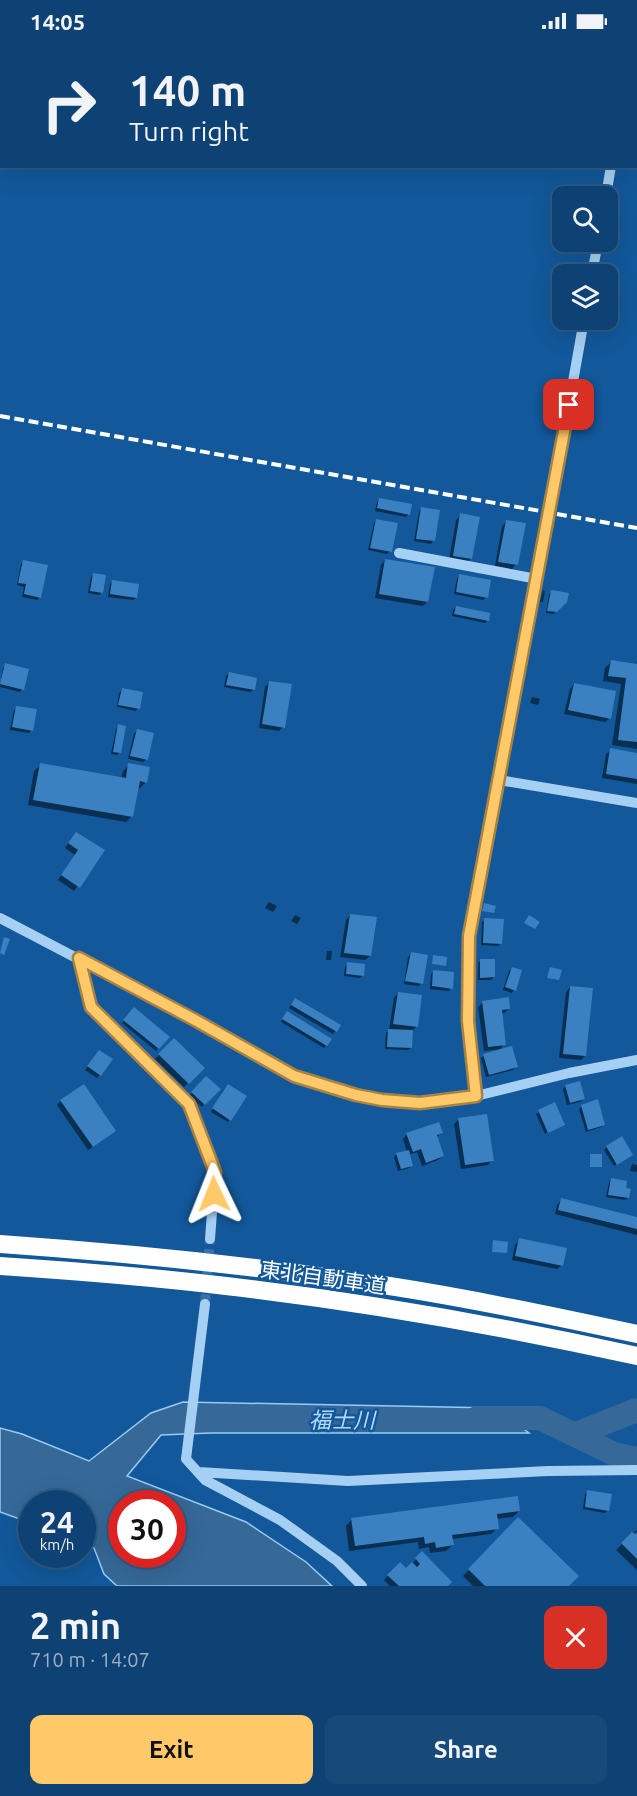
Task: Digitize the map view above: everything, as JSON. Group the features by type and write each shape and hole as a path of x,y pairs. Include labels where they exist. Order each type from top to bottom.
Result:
{"highway":[{"name":"東北自動車道","path":"0,1244 215,1263 383,1285 535,1312 637,1334"},
{"name":"東北自動車道","path":"0,1266 87,1272 297,1295 535,1334 637,1356"}],"street":[{"path":"608,186 611,168"},
{"path":"476,1096 468,1021 469,936 582,330"},
{"path":"399,554 537,579"},
{"path":"499,780 637,803"},
{"path":"0,918 195,1020 294,1076 356,1095 420,1103 476,1096 568,1072 637,1060"},
{"path":"79,958 91,1007 189,1104 215,1172 210,1239"},
{"path":"205,1304 186,1459 205,1480 280,1520 337,1561 362,1586"},
{"path":"199,1472 348,1481 548,1471 637,1470"}],"water":[{"path":"183,1402 496,1408 529,1433 161,1435 127,1476 163,1490 108,1490 108,1568 186,1568 186,1499 246,1522 306,1562 332,1586 117,1586 104,1574 96,1553 96,1490 18,1490 18,1518 0,1512 0,1428 22,1434 89,1461 151,1413"}],"building":[{"path":"379,498 412,504 410,515 377,508"},
{"path":"421,507 440,510 435,541 416,539"},
{"path":"460,513 480,517 472,559 453,556"},
{"path":"376,519 398,523 392,552 370,548"},
{"path":"506,520 526,523 518,565 498,562"},
{"path":"385,559 435,567 428,602 379,594"},
{"path":"23,560 48,565 41,598 24,594 26,584 18,583"},
{"path":"93,573 106,575 103,593 90,591"},
{"path":"459,574 491,580 488,598 456,592"},
{"path":"112,580 139,584 137,598 110,594"},
{"path":"551,590 569,593 567,602 557,612 547,611"},
{"path":"456,606 490,613 489,621 454,614"},
{"path":"611,660 637,664 637,742 618,740 626,678 608,676"},
{"path":"5,663 29,669 24,690 0,684"},
{"path":"229,672 257,678 255,690 226,685"},
{"path":"269,681 292,684 285,728 262,724"},
{"path":"574,683 616,691 611,719 568,710"},
{"path":"122,688 143,692 140,709 118,705"},
{"path":"16,706 37,709 33,731 12,727"},
{"path":"118,724 126,726 121,753 113,752"},
{"path":"137,729 154,733 148,760 130,756"},
{"path":"610,748 637,753 637,779 606,774"},
{"path":"40,763 126,778 128,763 150,767 147,783 140,781 133,817 33,800"},
{"path":"76,832 105,850 80,888 61,875 78,850 68,843"},
{"path":"484,903 496,906 494,913 482,911"},
{"path":"350,914 377,917 371,956 344,953"},
{"path":"529,915 540,922 535,929 524,923"},
{"path":"484,918 504,919 502,944 483,943"},
{"path":"4,937 10,939 4,955 0,953"},
{"path":"411,952 428,955 423,984 405,981"},
{"path":"433,955 447,957 446,966 432,964"},
{"path":"480,959 495,959 495,977 480,978"},
{"path":"347,962 365,964 364,976 346,974"},
{"path":"512,967 522,970 516,991 505,987"},
{"path":"550,967 562,970 559,980 547,978"},
{"path":"433,970 454,972 453,989 432,986"},
{"path":"570,986 593,988 586,1056 563,1054"},
{"path":"398,992 422,995 418,1027 393,1024"},
{"path":"509,997 510,1009 502,1010 506,1045 488,1047 482,1001"},
{"path":"295,998 341,1025 337,1032 291,1005"},
{"path":"134,1007 170,1037 159,1049 123,1020"},
{"path":"287,1011 332,1039 327,1046 282,1019"},
{"path":"388,1029 413,1030 412,1048 387,1047"},
{"path":"174,1038 205,1068 189,1084 158,1054"},
{"path":"512,1046 518,1067 489,1075 483,1054"},
{"path":"99,1050 113,1059 101,1076 87,1066"},
{"path":"206,1076 221,1089 205,1105 191,1092"},
{"path":"580,1081 585,1099 570,1103 565,1085"},
{"path":"84,1084 116,1131 93,1147 60,1100"},
{"path":"228,1084 247,1096 231,1121 212,1108"},
{"path":"598,1099 605,1125 588,1130 581,1105"},
{"path":"555,1102 565,1125 548,1133 538,1110"},
{"path":"487,1114 494,1161 465,1165 458,1118"},
{"path":"439,1122 443,1133 437,1135 444,1156 426,1163 421,1149 413,1152 406,1133"},
{"path":"622,1136 633,1155 617,1165 606,1146"},
{"path":"409,1150 413,1166 401,1169 396,1153"},
{"path":"590,1154 602,1154 602,1167 590,1167"},
{"path":"611,1178 627,1181 626,1188 631,1189 629,1198 608,1195"},
{"path":"561,1198 637,1217 637,1229 558,1210"},
{"path":"519,1238 567,1248 563,1266 515,1256"},
{"path":"493,1240 508,1242 507,1253 492,1252"},
{"path":"587,1490 612,1494 609,1511 585,1507"},
{"path":"518,1496 520,1511 497,1514 499,1529 452,1535 454,1545 436,1548 435,1542 425,1544 424,1537 355,1546 351,1518"},
{"path":"518,1517 579,1576 569,1586 485,1586 468,1569"},
{"path":"632,1532 635,1534 637,1532 637,1559 621,1543"},
{"path":"422,1551 452,1582 448,1586 399,1586 387,1575 400,1562 406,1568 412,1562 417,1567 420,1564 415,1558"}],"waterway":[{"path":"576,1434 637,1410"},
{"name":"福士川","path":"477,1418 540,1418 614,1454 637,1459"}],"tunnel":[{"path":"205,1304 210,1239"}],"railway":[{"path":"0,416 637,528"}],"route":[{"path":"214,1194 215,1172 189,1104 91,1007 79,958 294,1076 356,1095 382,1100 420,1103 476,1096 468,1021 469,936 569,405"}]}
